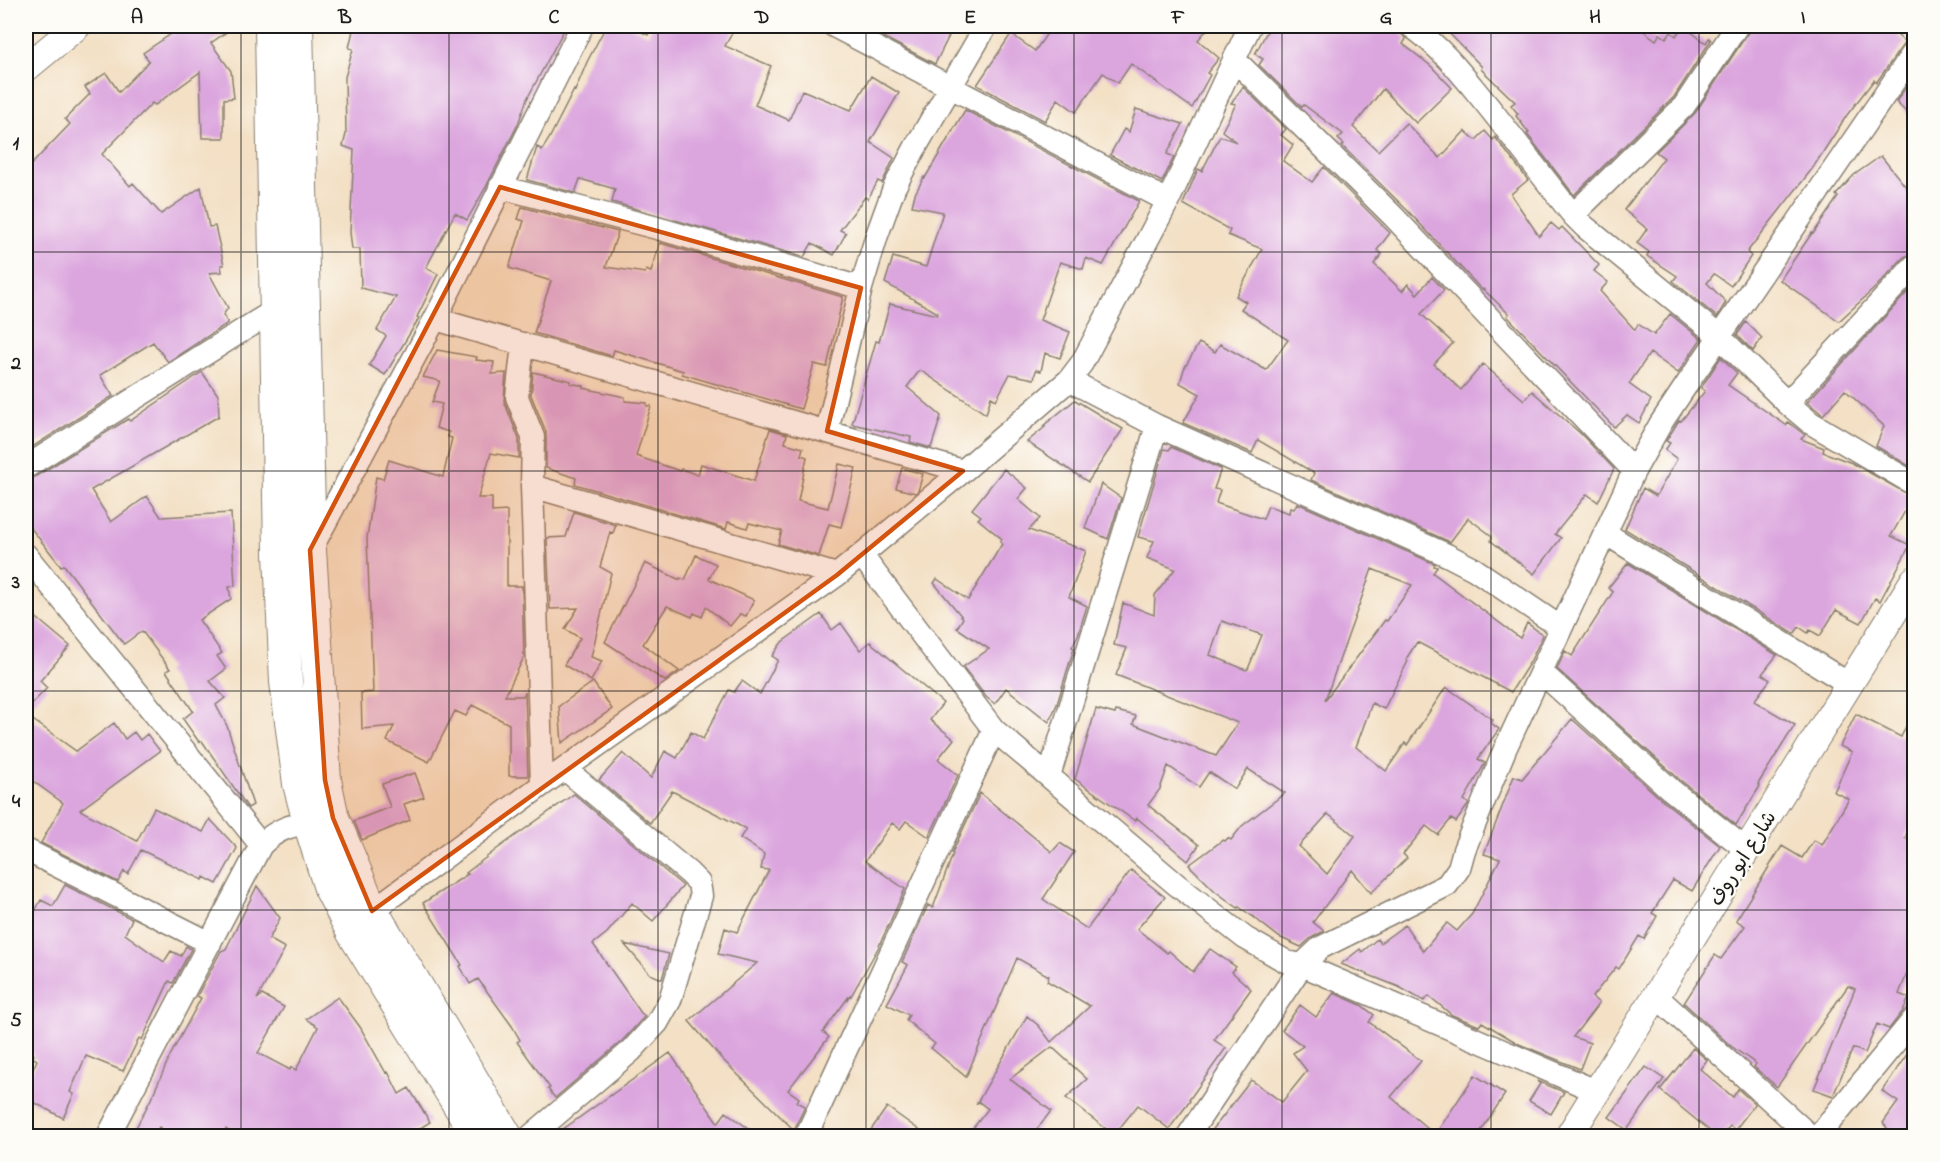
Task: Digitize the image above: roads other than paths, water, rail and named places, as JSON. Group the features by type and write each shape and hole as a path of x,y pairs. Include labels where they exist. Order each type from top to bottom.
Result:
{"main road":[{"path":"271,26 280,554 286,682 299,784 506,1137"},
{"path":"297,26 310,550 325,780 321,820 330,888 352,931 478,1137"}],"street":[{"path":"26,68 77,26"},
{"path":"310,550 435,319 582,26"},
{"path":"827,431 861,288 894,188 986,26"},
{"path":"372,911 542,785 862,556 1069,380 1082,363 1168,201 1250,26"},
{"path":"1411,26 1431,40 1452,63 1491,109 1573,215 1600,241 1720,337 1787,403 1821,430 1914,484"},
{"path":"1573,215 1684,106 1737,26"},
{"path":"844,28 950,87 1168,201"},
{"path":"1188,1137 1302,965 1320,948 1447,885 1459,868 1464,850 1505,749 1634,471 1667,414 1914,52"},
{"path":"1234,59 1393,216 1634,471"},
{"path":"500,187 657,228 861,288"},
{"path":"1787,403 1914,266"},
{"path":"26,467 275,310"},
{"path":"435,319 963,471"},
{"path":"523,344 517,397 533,437 532,486 542,785"},
{"path":"1069,380 1157,426 1447,555 1474,569 1560,627"},
{"path":"1049,776 1157,426"},
{"path":"532,486 837,575"},
{"path":"1605,533 1849,684"},
{"path":"26,555 261,845"},
{"path":"862,556 994,730 1177,885 1245,938 1287,962 1302,965 1596,1091"},
{"name":"شارع ابو روف","path":"1569,1137 1914,580"},
{"path":"1541,672 1670,789 1748,851"},
{"path":"806,1137 994,730"},
{"path":"531,1137 631,1051 657,1023 670,1000 701,896 699,884 689,873 566,769"},
{"path":"108,1137 261,845 281,829 321,820"},
{"path":"26,850 210,943"},
{"path":"1656,996 1810,1137"},
{"path":"1818,1137 1914,1019"}]}
